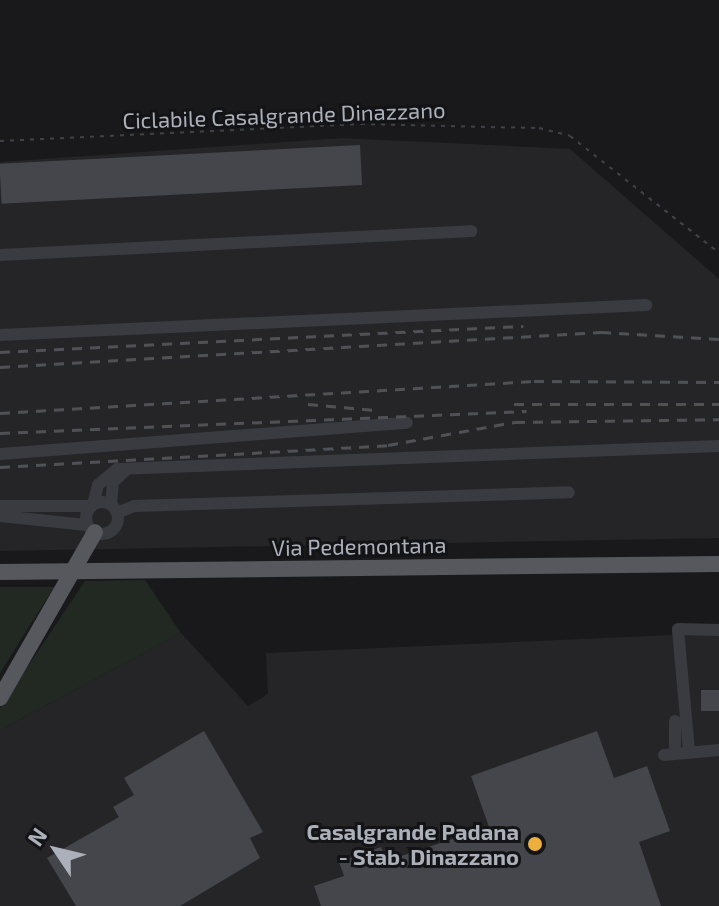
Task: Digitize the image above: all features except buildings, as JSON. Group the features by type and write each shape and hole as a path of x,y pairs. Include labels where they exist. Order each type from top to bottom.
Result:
{"main road":[{"path":"0,698 91,529"},
{"name":"Via Pedemontana","path":"0,574 719,564"},
{"path":"0,566 48,571"}],"street":[{"path":"0,255 471,231"},
{"path":"0,335 646,305"},
{"path":"0,454 407,423"},
{"path":"91,529 92,506 107,473 127,469 719,446"},
{"path":"0,516 110,531 114,509 113,482 127,469"},
{"path":"0,506 92,506 114,509 569,492"},
{"path":"719,630 678,629 669,754 719,750"},
{"path":"678,654 689,751"}],"path":[{"name":"Ciclabile Casalgrande Dinazzano","path":"0,141 361,124 539,128 570,136 719,253"}],"shaded area":[{"path":"342,138 570,149 719,279 719,538 0,551 0,162"},
{"path":"145,580 181,633 0,730 0,708 85,581"},
{"path":"0,587 54,587 0,673"},
{"path":"181,633 248,706 268,694 266,653 719,633 719,906 0,906 0,730"}],"railway":[{"path":"0,352 523,326"},
{"path":"0,367 601,332 719,339"},
{"path":"0,413 534,381 719,382"},
{"path":"308,404 375,410"},
{"path":"514,404 719,404"},
{"path":"0,433 527,411"},
{"path":"0,467 388,445 515,422 719,419"}],"place":[{"name":"Casalgrande Padana - Stab. Dinazzano","path":"535,844"}]}
